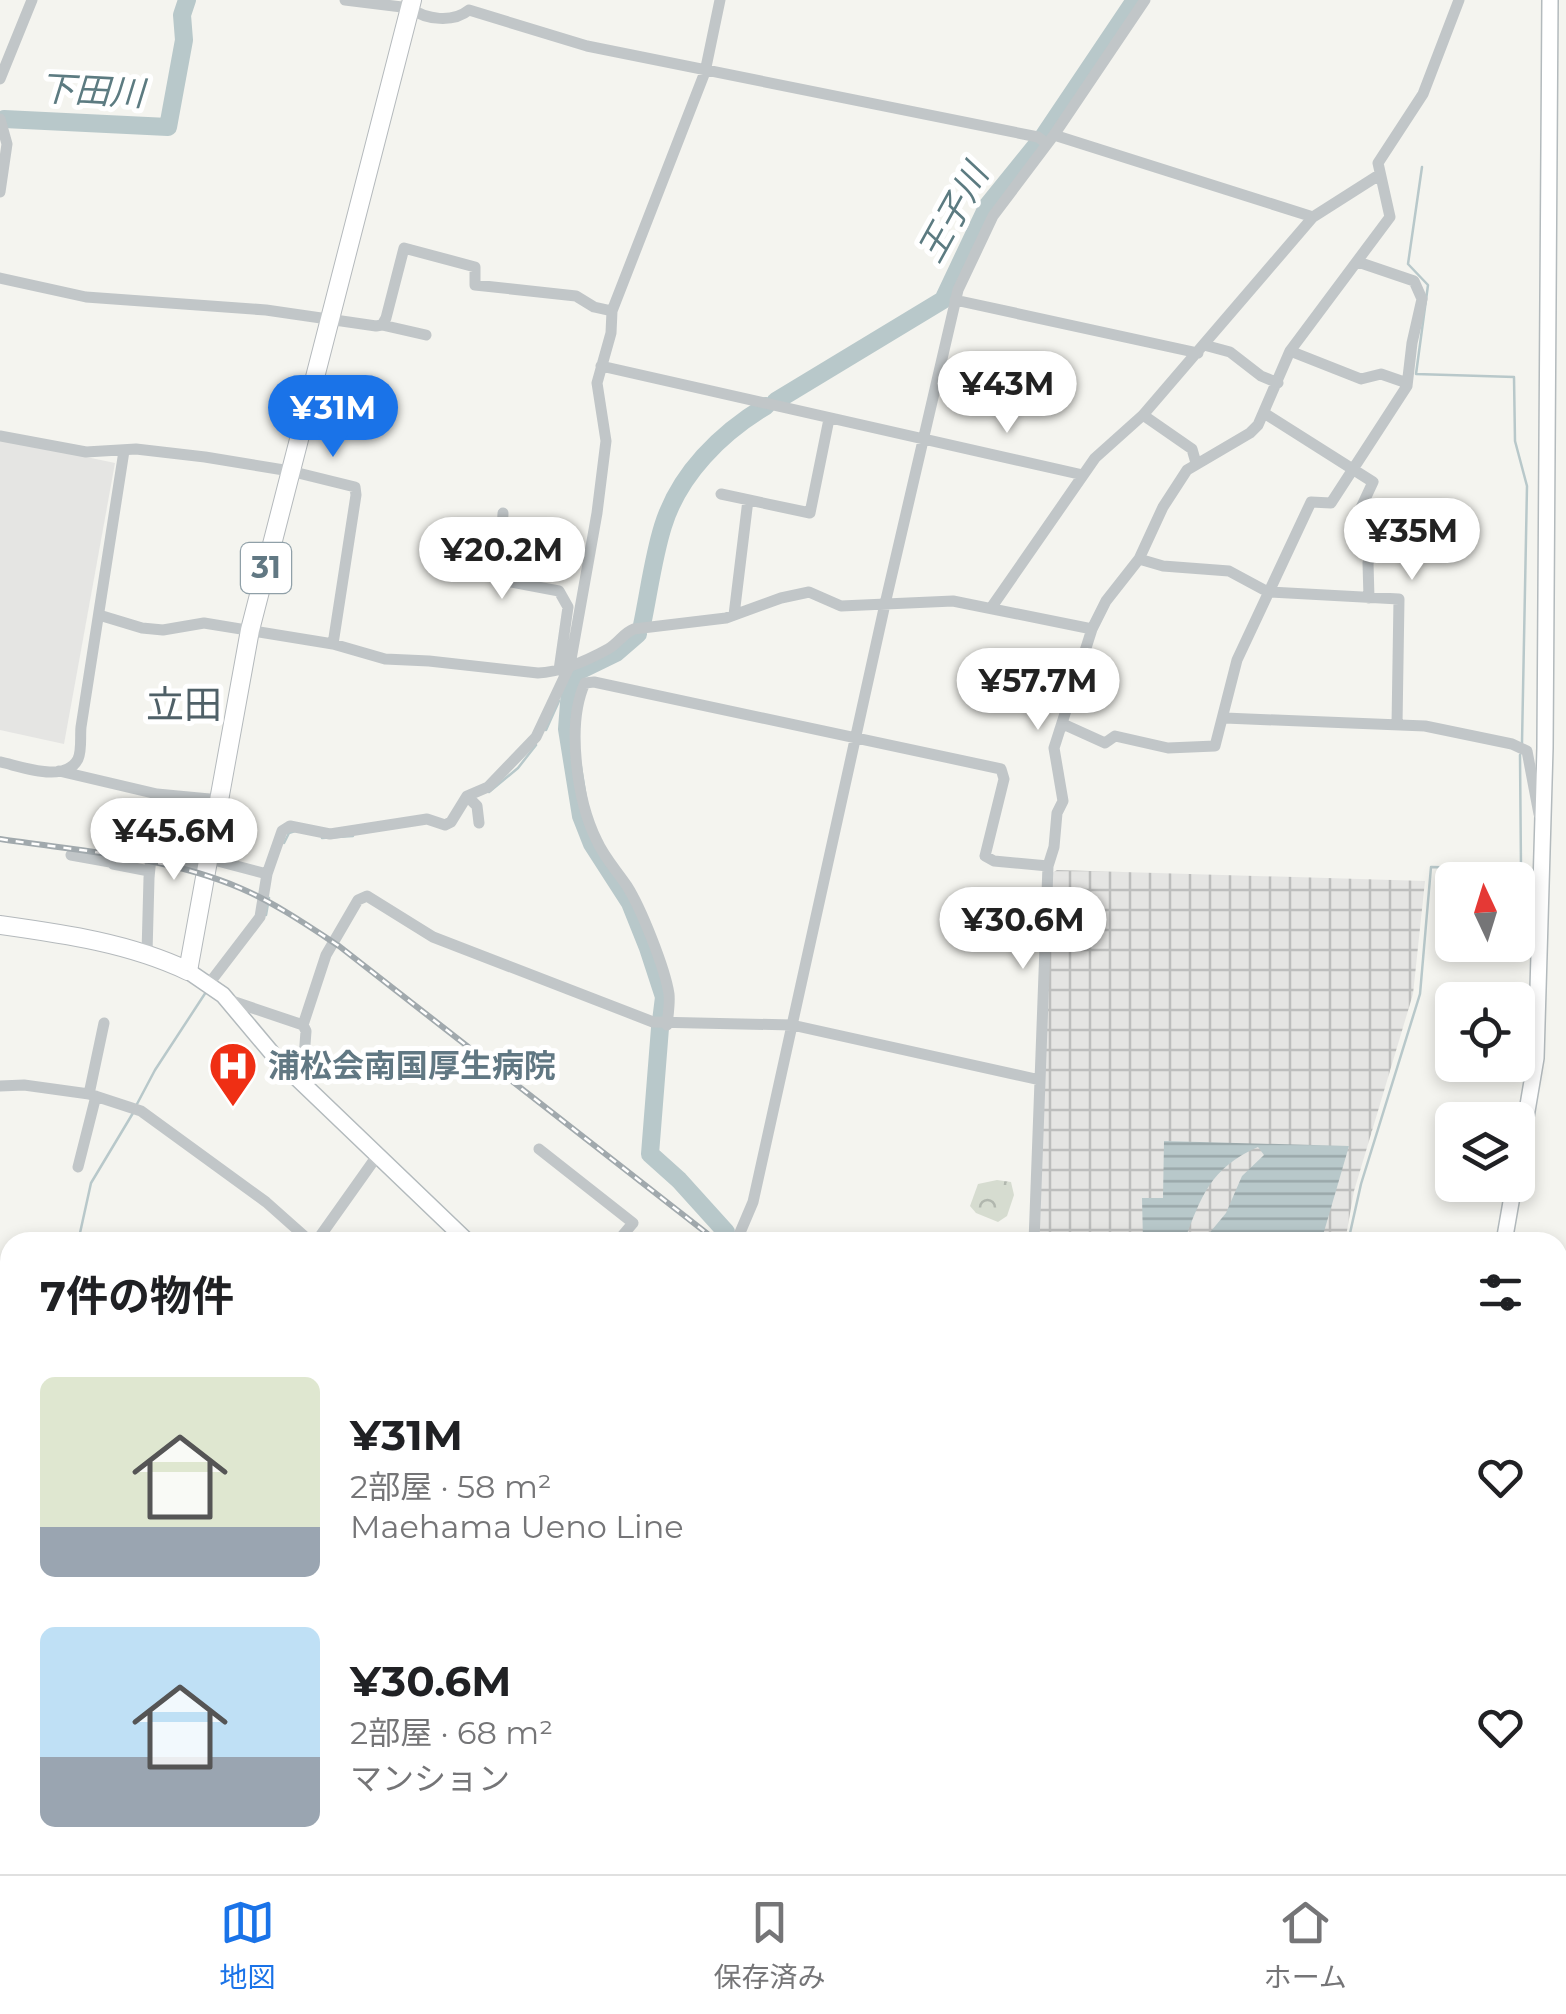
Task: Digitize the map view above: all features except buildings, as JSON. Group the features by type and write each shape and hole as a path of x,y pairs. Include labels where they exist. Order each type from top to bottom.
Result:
{"main road":[{"path":"1529,1102 1536,1058 1542,830 1550,0"},
{"name":"31","path":"188,971 250,630 411,4"},
{"path":"0,925 147,952 188,971 226,999 302,1084 457,1232"},
{"path":"1506,1232 1511,1202"}],"street":[{"path":"0,78 32,0"},
{"path":"344,0 411,4 415,13 446,18 459,17 469,10 541,34 705,72 1045,139 1313,217"},
{"path":"208,985 260,916 267,874 282,831 290,826 330,834 427,819 444,825 467,796 488,787 536,737 568,666 597,513 606,427 597,383 611,334 612,311 705,72 720,0"},
{"path":"740,1232 753,1202 955,300 987,225 1145,0"},
{"path":"1034,1232 1048,866 1054,847 1056,812 1063,801 1054,748 1092,629 1112,592 1139,560 1163,506 1187,470 1250,433 1264,413 1290,352 1390,217 1379,175 1380,156 1424,94 1459,0"},
{"path":"0,119 7,144 0,192"},
{"path":"991,608 1095,458 1142,415 1313,217 1379,175"},
{"path":"382,325 404,248 476,267 475,285 576,296 594,307 612,311"},
{"path":"1063,724 1105,743 1116,736 1168,748 1215,746 1238,660 1311,502 1330,503 1407,383 1422,298 1414,281 1358,262"},
{"path":"0,278 86,297 266,310 382,325 426,335"},
{"path":"955,300 1230,352 1278,383"},
{"path":"1290,352 1361,379 1381,374 1407,383"},
{"path":"601,366 1084,476"},
{"path":"1264,413 1373,482 1359,512 1381,522 1368,563 1368,598"},
{"path":"1142,415 1192,450 1196,463"},
{"path":"721,494 810,513 829,418"},
{"path":"0,436 86,452 136,449 188,454 290,470 355,487 333,644"},
{"path":"59,771 70,768 78,758 124,451"},
{"path":"734,615 748,500"},
{"path":"503,513 500,580 560,591 568,607 568,666 584,683"},
{"path":"1139,560 1163,566 1229,571 1268,592 1399,599 1396,725"},
{"path":"100,615 142,628 163,630 204,623 333,644 406,662 538,673 612,648 634,629 734,615 804,592 842,606 954,601 1050,624 1092,629"},
{"path":"584,683 856,736 1001,769 1004,779 985,856 994,862 1048,866"},
{"path":"584,683 577,702 575,731 583,796 596,841 629,889 643,918 669,993 667,1025"},
{"path":"1225,718 1426,726 1521,747 1531,763 1542,830"},
{"path":"0,762 158,794 220,800"},
{"path":"147,952 158,794"},
{"path":"467,796 478,806 479,823"},
{"path":"110,862 114,849 267,874"},
{"path":"71,855 150,871"},
{"path":"302,1084 306,1031 303,1025 326,955 362,896 433,937 652,1022 792,1025 1040,1080"},
{"path":"226,999 303,1025"},
{"path":"78,1167 104,1023"},
{"path":"0,1086 24,1085 93,1095 141,1110 301,1232"},
{"path":"539,1149 634,1223 626,1232"},
{"path":"320,1232 377,1156"}],"shaded area":[{"path":"0,439 115,463 64,744 0,730"},
{"path":"1057,870 1425,881 1413,994 1354,1191 1347,1232 1039,1232 1052,873"},
{"path":"1164,1141 1349,1146 1324,1232 1210,1232 1226,1213 1242,1176 1264,1155 1258,1147 1218,1174 1202,1198 1188,1232 1143,1232 1142,1198 1163,1198"}],"green space":[{"path":"1011,1182 1014,1195 1007,1216 998,1222 976,1213 970,1206 978,1184"}],"waterway":[{"name":"下田川","path":"4,119 168,127 187,0"},
{"name":"王子川","path":"776,401 943,300 988,205 1043,137 1135,0"},
{"path":"1422,167 1408,264 1428,285 1416,374 1514,377 1515,441 1527,486 1522,743"},
{"name":"王子川","path":"642,625 660,538 680,489 718,442 766,406"},
{"name":"王子川","path":"638,634 616,653 577,672 570,690 567,729 581,816 592,844 630,903 648,948 664,997 661,1021"},
{"path":"546,730 559,701"},
{"path":"489,792 518,768 536,745"},
{"path":"1350,1232 1361,1184 1420,994 1431,867 1521,869 1520,755"},
{"path":"284,843 289,833 295,831"},
{"path":"322,838 353,836"},
{"path":"266,915 269,898"},
{"path":"137,1104 206,992"},
{"name":"王子川","path":"660,1028 650,1154 726,1232"},
{"path":"80,1232 91,1183 133,1113"}],"railway":[{"path":"0,839 122,856 182,869 240,888 278,907 339,946 705,1232"}],"place":[{"name":"浦松会南国厚生病院","path":"233,1108"}],"district":[{"name":"立田","path":"184,705"}]}
